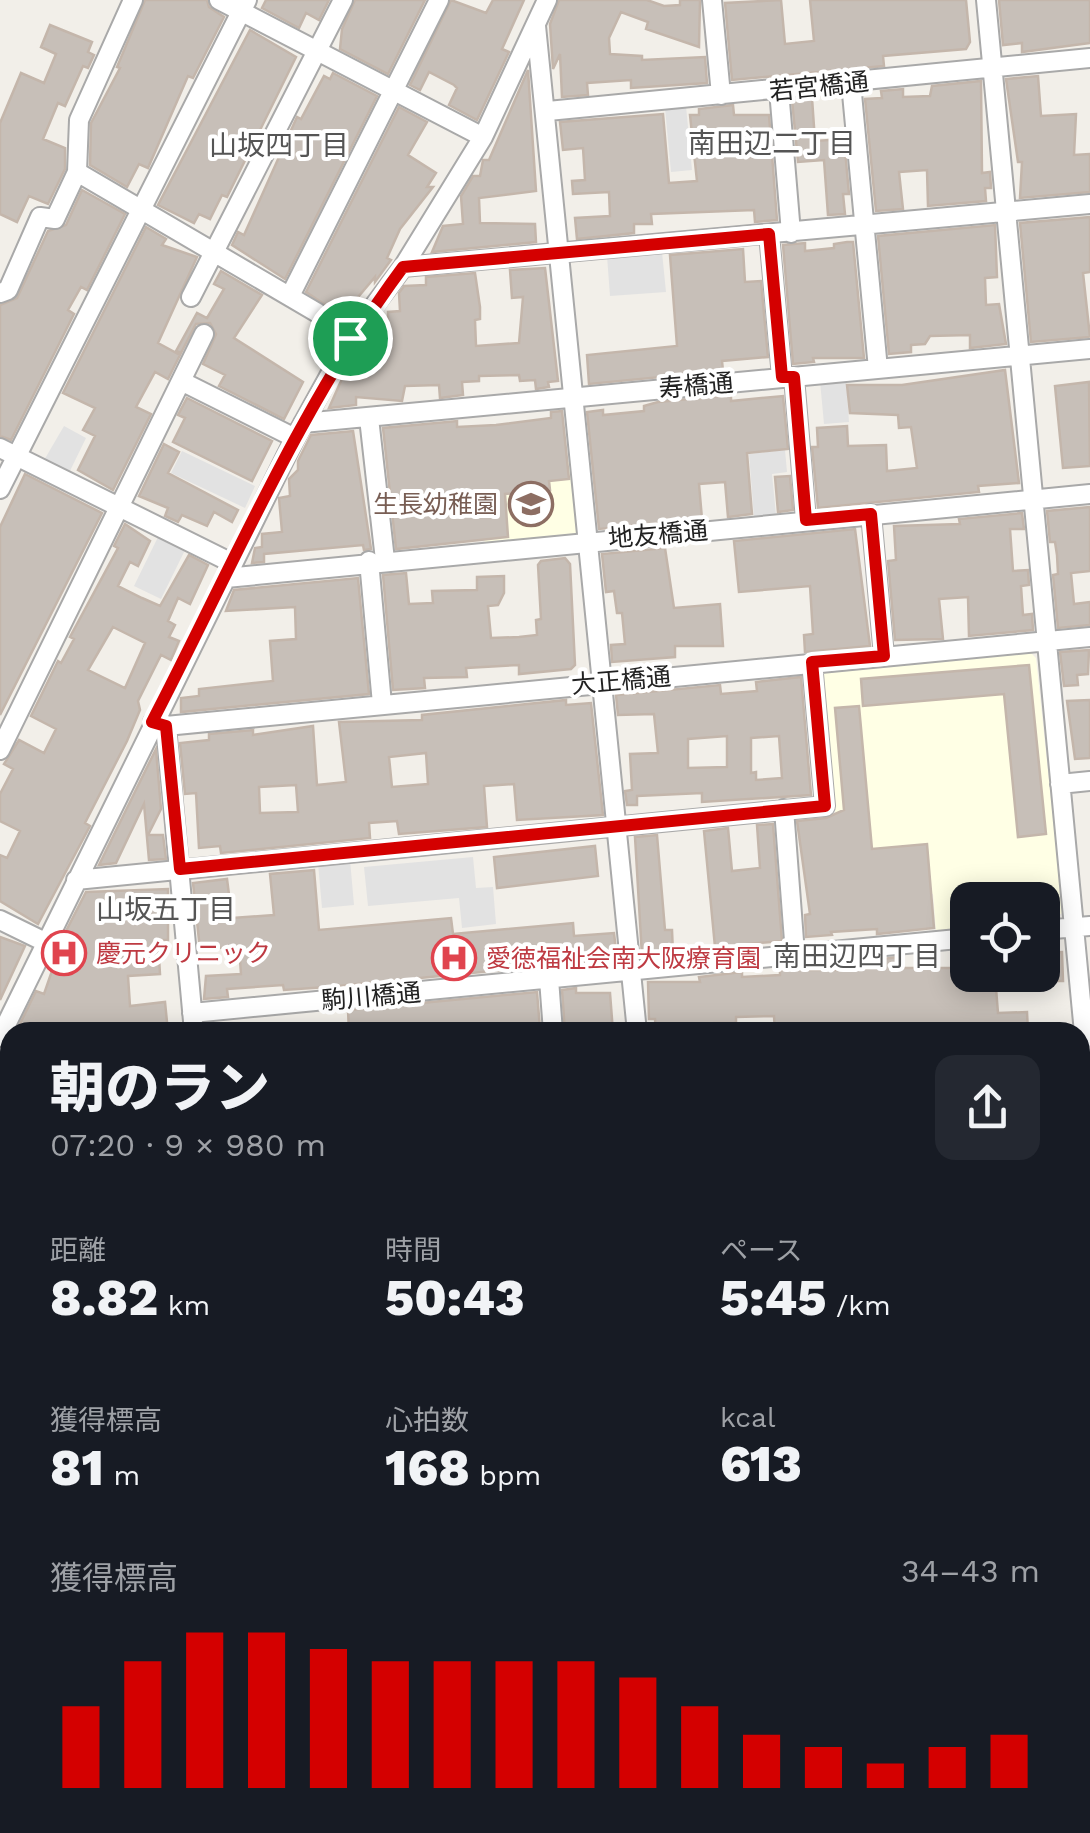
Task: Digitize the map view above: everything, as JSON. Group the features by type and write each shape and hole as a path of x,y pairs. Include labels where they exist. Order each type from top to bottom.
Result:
{"street":[{"path":"0,294 8,290 40,217 55,219 77,172 79,120 133,0"},
{"path":"220,0 245,6 392,92 483,138"},
{"path":"191,297 343,0"},
{"path":"290,296 439,0"},
{"path":"7,1022 76,880 159,724 229,570 299,430 350,338 403,267 483,138 547,0"},
{"path":"712,0 721,95"},
{"path":"986,0 1060,784 1082,927 1083,1022"},
{"path":"0,489 8,452 140,212 245,6"},
{"path":"536,26 548,111 636,1022"},
{"name":"若宮橋通","path":"548,111 1090,58"},
{"path":"852,83 878,369"},
{"path":"779,90 791,233"},
{"path":"77,172 290,296 350,338"},
{"path":"403,267 1090,204"},
{"path":"769,234 806,520"},
{"path":"0,750 204,334"},
{"name":"寿橋通","path":"299,430 370,418 1090,348"},
{"path":"181,381 299,430"},
{"path":"370,418 382,704"},
{"path":"8,452 229,570"},
{"name":"地友橋通","path":"229,570 377,561 1090,494"},
{"path":"871,514 884,656"},
{"name":"大正橋通","path":"159,724 1090,636"},
{"path":"76,880 825,806 812,662"},
{"path":"159,724 180,869 193,1022"},
{"path":"1060,784 1090,781"},
{"path":"784,809 795,954"},
{"path":"0,920 46,943"},
{"name":"駒川橋通","path":"192,1013 950,940"},
{"path":"549,979 552,1022"}],"shaded area":[{"path":"686,106 692,170 671,172 665,108"},
{"path":"662,252 666,292 610,296 607,256"},
{"path":"846,379 849,422 824,424 820,381"},
{"path":"64,426 86,438 68,475 43,462"},
{"path":"785,450 787,472 772,474 776,515 754,517 749,454"},
{"path":"182,451 255,486 245,508 171,473"},
{"name":"生長幼稚園","path":"577,461 584,537 485,546 478,471"},
{"path":"159,535 186,548 161,599 134,586"},
{"path":"1029,651 1036,658 1060,882 950,882 950,931 936,932 933,894 844,902 822,676 829,669"},
{"path":"473,857 476,888 493,887 496,924 462,928 459,898 368,906 364,867"},
{"path":"350,860 354,905 322,908 318,863"}],"building":[{"path":"145,0 207,0 209,7 224,17 193,78 188,76 148,168 139,164 127,187 90,165 91,123 120,68 117,67"},
{"path":"266,0 329,0 319,20 306,13 299,28 262,8"},
{"path":"355,0 425,0 388,74 340,49 342,29"},
{"path":"451,0 486,13 493,0 524,0 502,49 509,52 477,120 449,105 457,88 454,85 429,72 420,90 410,85"},
{"path":"559,0 647,0 664,6 680,5 680,0 700,0 699,47 646,29 648,22 621,12 609,38 610,54 642,56 642,60 705,57 707,83 631,88 631,80 587,83 588,95 562,97 560,54 553,69 550,24"},
{"path":"781,0 785,44 814,41 810,0 966,0 970,42 966,49 883,56 884,66 732,80 725,3"},
{"path":"999,0 1090,0 1090,43 1022,52 1022,43 1003,45"},
{"path":"50,25 92,42 88,52 94,55 88,68 83,66 65,106 58,103 43,139 65,148 65,169 48,204 29,196 17,222 0,214 0,123 21,73 44,83 56,54 41,47"},
{"path":"250,30 296,57 227,197 222,195 210,219 199,214 194,223 158,205"},
{"path":"528,70 536,191 479,198 480,223 535,224 536,242 432,252 443,226 463,224 461,196 473,176 480,176 483,160 489,160"},
{"path":"333,73 377,96 285,279 232,245 238,232 244,235 297,117 301,119 324,76 330,79"},
{"path":"1038,76 1041,116 1076,114 1074,155 1090,154 1090,192 1020,198 1022,162 1018,162 1006,79"},
{"path":"981,81 982,173 990,172 991,188 985,188 986,201 928,206 927,170 899,172 903,209 876,211 865,99 882,98 881,91 903,89 903,97 930,96 932,86"},
{"path":"812,98 815,141 844,139 849,194 843,194 845,214 828,215 824,160 798,162 792,100"},
{"path":"733,105 734,115 769,115 777,220 755,222 754,210 651,214 652,224 634,224 634,233 577,239 575,218 610,216 609,192 573,194 572,181 585,180 583,148 563,150 560,122 663,114 669,183 697,181 690,115 699,115 699,109"},
{"path":"399,107 427,122 408,155 436,173 427,187 433,187 400,229 387,258 391,260 342,316 306,292"},
{"path":"82,190 125,214 87,290 81,287 68,310 74,314 11,440 0,436 0,305 17,298 48,231 66,225"},
{"path":"1090,217 1090,272 1083,273 1090,337 1031,342 1020,223"},
{"path":"995,225 997,277 985,278 986,305 999,304 1006,344 970,348 970,335 930,336 925,344 911,345 911,352 889,354 878,236"},
{"path":"146,227 166,239 162,245 197,257 158,343 180,355 168,379 155,372 136,407 151,414 113,490 78,470 95,436 83,430 95,408 63,393"},
{"path":"853,242 864,358 813,358 814,362 793,364 783,245 805,243 805,251"},
{"path":"743,249 745,282 761,281 768,357 722,361 723,371 589,384 587,355 677,346 670,255"},
{"path":"545,268 558,381 548,382 549,387 536,389 535,380 520,381 519,375 479,376 479,381 462,382 463,395 440,398 439,385 405,386 402,401 356,397 356,405 329,408 345,372 354,372 353,359 359,348 376,346 376,326 388,326 388,312 400,311 399,293 404,286 426,285 426,277 475,273 480,307 480,319 475,320 476,346 519,343 523,297 512,298 510,270"},
{"path":"221,271 262,295 234,338 303,382 284,419 219,386 225,375 203,364 216,334 210,323 196,324 181,353 176,351 197,313 207,318 224,289 214,284"},
{"path":"1005,370 1019,483 978,486 979,492 818,508 812,447 818,447 817,428 847,426 848,446 886,445 887,471 917,468 911,427 899,428 898,415 850,413 847,385 902,385"},
{"path":"1089,382 1090,466 1063,468 1055,386"},
{"path":"731,395 731,401 783,396 788,449 747,453 752,514 728,517 725,482 699,484 702,519 599,529 587,412 603,410 603,415 644,411 644,406 658,402"},
{"path":"187,398 272,441 252,481 173,442 185,418 178,415"},
{"path":"562,411 569,479 549,481 550,490 505,494 508,537 396,549 383,428 457,421 457,427 496,425 551,418 551,412"},
{"path":"353,431 371,549 364,550 363,545 264,554 264,562 252,563 255,548 262,547 262,534 282,532 279,498 290,496 289,479 298,470 298,461 311,435"},
{"path":"164,444 179,452 168,473 238,510 232,522 214,512 207,526 182,515 178,522 165,516 168,508 139,496"},
{"path":"25,474 102,513 0,715 0,527"},
{"path":"790,476 793,510 778,512 775,477"},
{"path":"1090,507 1090,571 1071,573 1074,604 1090,602 1090,625 1058,628 1053,575 1058,574 1057,555 1055,542 1050,542 1047,511"},
{"path":"1022,513 1024,529 1010,529 1013,571 1028,570 1029,585 1021,586 1023,615 1032,614 1033,630 969,636 968,597 939,599 943,639 895,640 888,561 896,560 894,526 960,524 959,519"},
{"path":"125,524 150,541 138,566 130,562 118,586 160,606 189,555 208,565 190,604 178,598 168,621 175,625 169,637 179,641 171,660 161,655 138,701 140,710 127,741 85,823 90,826 38,924 0,901 0,855 7,858 20,831 0,821 0,794 13,769 4,764 19,740 44,753 56,729 31,716 58,661 61,663 74,639 70,637 118,548 114,546","holes":["113,627 145,643 125,688 88,670"]},
{"path":"855,529 870,646 805,652 804,635 813,634 810,586 739,592 734,541"},
{"path":"665,548 674,608 720,604 723,646 675,646 675,657 612,662 611,645 625,644 622,613 617,613 614,591 606,592 602,554"},
{"path":"565,558 570,564 575,665 571,669 519,674 519,665 466,668 467,677 424,678 425,688 393,690 383,575 406,573 409,604 433,603 432,591 477,590 477,577 504,576 504,593 498,605 488,606 491,638 519,637 537,635 536,620 541,619 538,565 541,561"},
{"path":"358,578 369,694 181,712 181,698 199,696 199,689 273,681 270,641 296,639 295,607 226,611 234,590"},
{"path":"1089,650 1088,674 1077,675 1078,685 1064,686 1060,652"},
{"path":"1029,665 1046,834 1018,837 1004,694 863,706 861,679"},
{"path":"801,677 811,795 702,802 702,793 637,796 637,805 627,805 625,791 632,790 630,754 658,753 654,714 618,715 616,695 720,685 721,694 757,691 756,682","holes":["727,736 727,767 688,768 688,739","779,736 782,778 756,780 756,772 751,773 751,738"]},
{"path":"566,700 566,705 591,703 603,815 517,820 514,784 484,786 487,827 399,834 397,821 369,823 370,838 221,853 220,846 199,848 196,793 185,794 180,743 209,740 209,734 253,730 253,735 313,726 317,785 346,782 339,722 422,720 422,715","holes":["426,753 428,784 392,787 389,757","296,785 298,812 260,813 259,787"]},
{"path":"1090,700 1090,758 1075,759 1067,701"},
{"path":"859,706 872,849 927,844 934,928 877,934 877,929 831,932 832,935 806,937 805,915 810,914 797,821 826,818 844,810 835,708"},
{"path":"156,749 161,809 148,835 163,835 166,859 149,860 144,804 116,863 99,865"},
{"path":"773,824 782,941 715,947 704,831 728,828 732,871 760,868 757,825"},
{"path":"657,835 665,930 672,930 673,953 642,956 635,837"},
{"path":"595,846 598,876 497,888 494,857"},
{"path":"314,870 319,930 451,918 453,934 573,923 574,936 614,933 617,959 327,987 227,989 228,997 204,999 206,976 241,974 239,946 200,950 193,883 227,879 232,918 274,915 270,874"},
{"path":"168,889 168,940 158,940 160,974 128,976 130,1006 165,1002 167,1022 21,1022 36,991 44,994 53,968 57,969 67,938 63,937 86,892"},
{"path":"0,937 25,946 0,1000"},
{"path":"1062,952 1063,981 1060,981"},
{"path":"897,957 898,968 950,968 950,992 996,992 998,1013 1027,1012 1028,1022 774,1022 774,1016 736,1017 736,1022 649,1019 648,982 700,982 699,977 742,972 742,977 780,975 780,970 884,966 883,959"},
{"path":"562,990 610,993 612,1022 564,1022"},
{"path":"537,992 539,1022 349,1022 348,1010"}],"place":[{"name":"生長幼稚園","path":"531,504"},
{"name":"慶元クリニック","path":"64,953"},
{"name":"愛徳福祉会南大阪療育園","path":"454,958"}],"district":[{"name":"南田辺二丁目","path":"772,143"},
{"name":"山坂四丁目","path":"279,145"},
{"name":"山坂五丁目","path":"166,909"},
{"name":"南田辺四丁目","path":"857,956"}],"route":[{"path":"769,234 782,377 794,377 806,520 871,514 884,656 812,662 825,806 180,869 166,726 152,722 295,438 350,338 403,267 769,234"}]}
